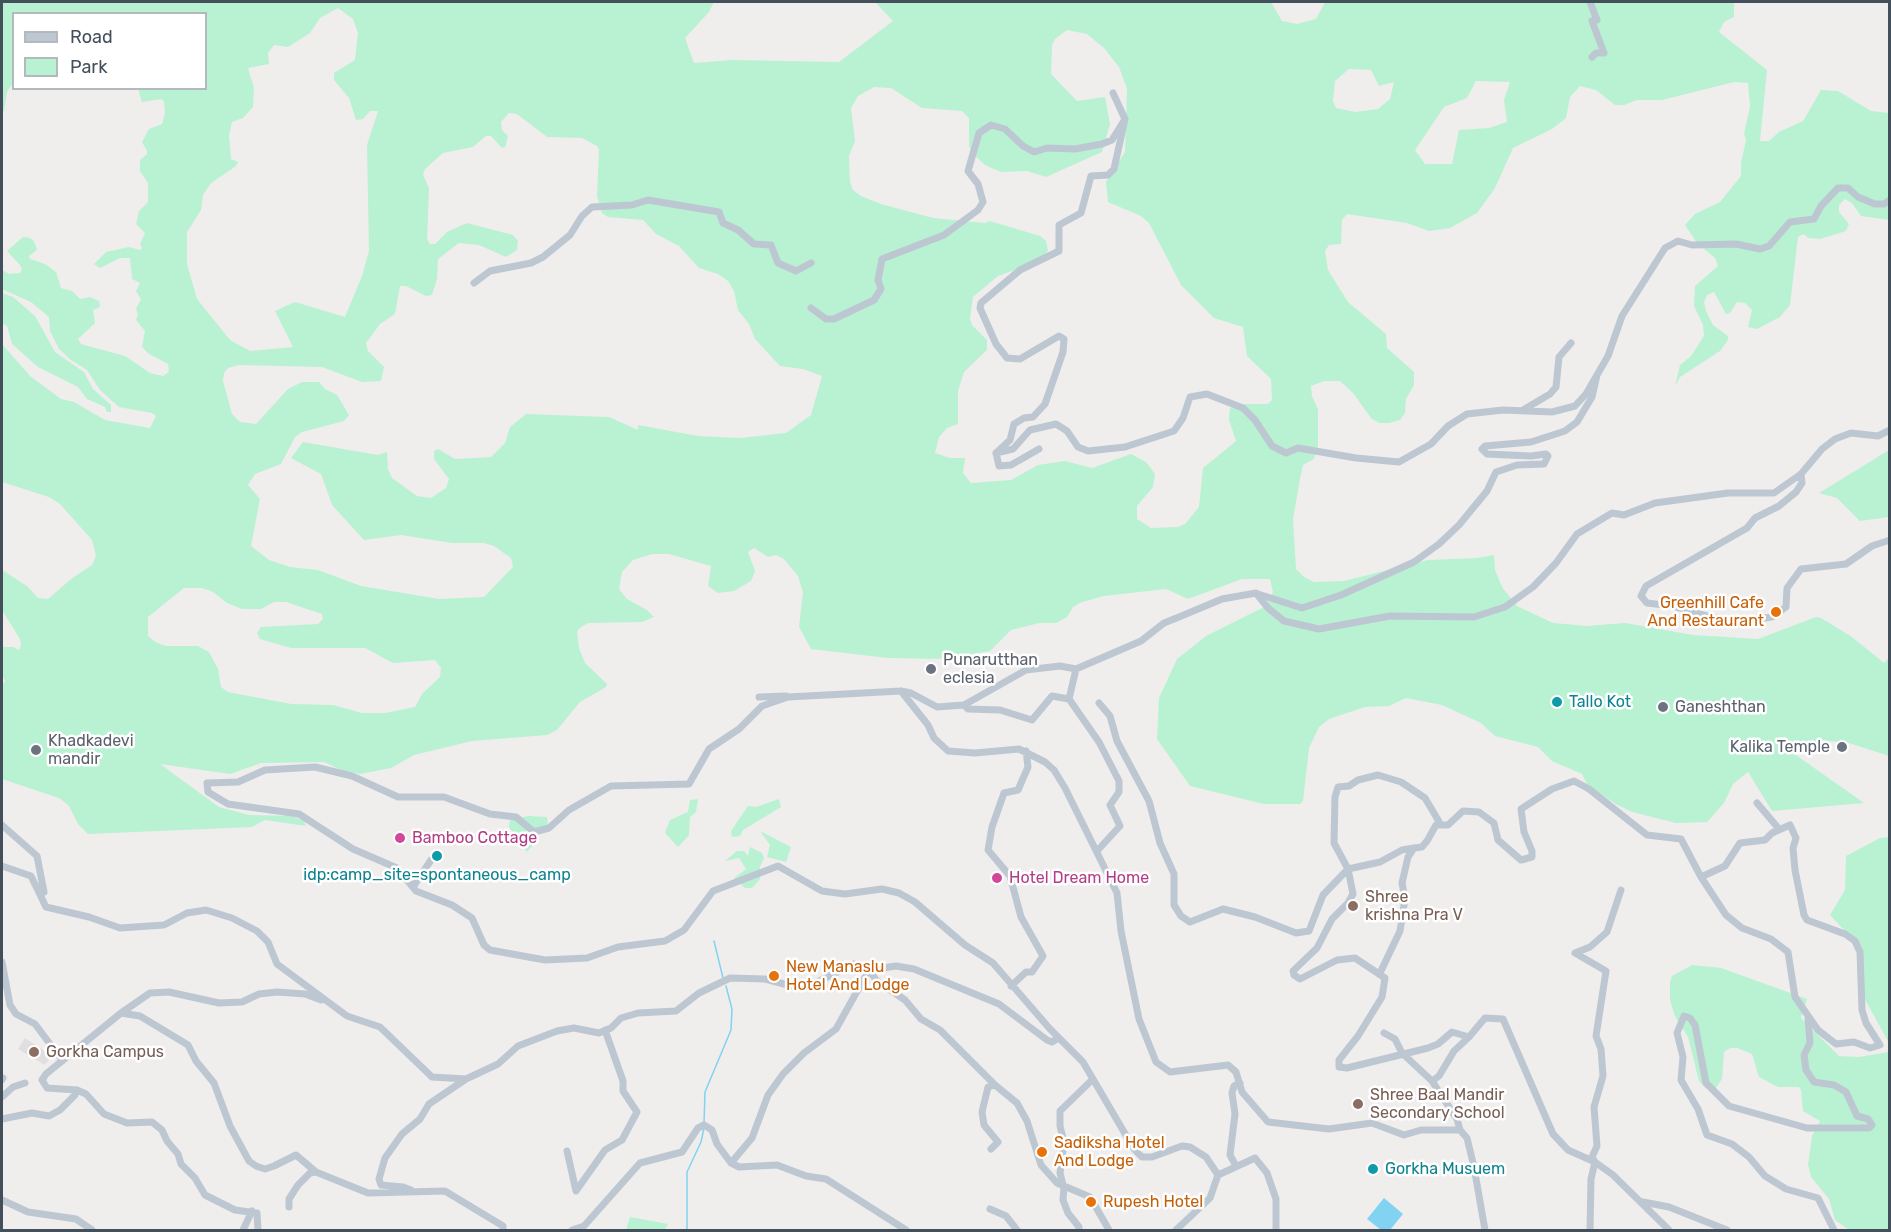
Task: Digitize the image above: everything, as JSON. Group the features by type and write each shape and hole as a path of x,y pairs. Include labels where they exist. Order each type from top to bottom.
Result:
{"street":[{"path":"1590,2 1597,20 1592,21 1604,53 1596,53 1593,57"},
{"path":"996,453 1010,440 1014,424 1024,417 1032,417 1045,404 1064,352 1064,339 1059,336 1020,359 1007,358 996,344 980,308 981,303 1020,270 1059,251 1059,225 1081,213 1083,195 1090,176 1108,174 1114,169 1125,119 1113,93"},
{"path":"811,308 826,319 834,319 874,300 881,289 878,280 882,259 944,235 978,210 983,202 978,184 968,171 979,133 991,125 1005,129 1023,146 1035,152 1047,148 1075,149 1102,144 1112,140 1125,119"},
{"path":"996,453 1013,448 1030,430 1056,424 1067,431 1078,447 1088,451 1125,447 1174,431 1183,418 1190,397 1207,394 1243,408 1255,420 1272,446 1286,453 1298,448 1356,458 1399,462 1431,444 1448,426 1467,414 1552,412 1575,406 1586,394 1608,356 1627,306 1644,285 1657,258 1678,241 1692,244 1736,244 1760,249 1776,240 1790,222 1814,219 1838,188 1848,188 1875,204 1884,204 1890,200"},
{"path":"474,283 490,271 531,263 543,257 570,236 582,216 592,207 632,204 648,200 719,212 723,223 738,230 754,244 771,245 778,263 796,271 811,263"},
{"path":"1520,411 1550,394 1556,387 1559,357 1571,344"},
{"path":"759,697 830,697 878,690 901,691 937,707 964,705 1026,669 1060,666 1076,669 1141,641 1164,623 1222,599 1256,593 1302,608 1341,595 1414,562 1459,525 1486,492 1496,472 1517,465 1544,464 1548,456 1487,454 1482,449 1485,446 1531,442 1565,431 1577,422 1586,409 1592,397 1597,375"},
{"path":"1256,593 1268,608 1284,621 1319,629 1390,616 1474,617 1505,607 1533,587 1556,563 1577,534 1612,513 1624,515 1655,503 1728,493 1774,493 1801,474 1822,449 1835,439 1851,433 1878,436 1890,430"},
{"path":"996,453 999,466 1011,465 1039,449"},
{"path":"1801,474 1802,483 1796,492 1779,506 1755,518 1739,533 1646,586 1641,596 1647,603 1672,606 1730,621 1772,617 1786,607 1787,588 1801,569 1846,564 1872,546 1890,540"},
{"path":"1069,699 1076,669"},
{"path":"901,691 928,725 934,738 948,751 975,753 1019,749 1026,751 1054,770 1097,850 1119,901 1121,931 1139,1019 1156,1062 1170,1072 1228,1065 1236,1072 1242,1092 1252,1106 1268,1122 1276,1124 1329,1130 1372,1123 1404,1135 1421,1130 1460,1130"},
{"path":"964,705 969,709 1000,710 1032,720 1052,696 1069,699 1099,742 1119,781 1119,792 1110,805 1120,826 1097,850"},
{"path":"788,697 762,706 739,729 709,749 689,784 611,786 569,810 549,828 534,832 516,817 490,814 444,797 398,797 352,776 315,767 265,770 237,782 207,783 207,792 228,804 299,814 359,852 397,868 416,891 452,905 472,918 484,945 490,950 545,960 587,958 618,947 665,941 675,937 684,930 713,891 778,866 822,891 845,894 882,889 899,893 915,902 965,945 993,963 1058,1038 1083,1062 1134,1149 1142,1157 1152,1157 1182,1146 1190,1147 1206,1157 1218,1175"},
{"path":"1099,704 1110,716 1117,741 1149,801 1160,843 1174,874 1174,905 1181,916 1190,922 1223,909 1303,933 1309,931 1323,895 1348,868 1380,862 1402,850 1422,847 1436,825 1448,825 1463,811 1479,812 1494,823 1498,840 1512,854 1521,860 1532,857 1521,809 1552,789 1574,781 1589,789 1647,835 1681,839 1701,877 1726,915 1742,928 1771,939 1788,952 1795,997 1808,1018 1836,1044 1854,1042 1870,1048 1880,1045 1866,1023 1862,1010 1860,952 1855,941 1845,934 1807,920 1804,915 1795,870 1793,848 1796,838 1790,825 1779,829 1765,840 1740,843 1725,866 1701,877"},
{"path":"1011,986 1026,972 1032,972 1043,956 1021,917 1010,876 989,855 988,844 1004,793 1018,789 1028,767 1026,751"},
{"path":"1441,825 1425,798 1385,776 1378,775 1338,787 1335,797 1334,843 1348,868 1353,894 1348,903 1332,919 1317,948 1293,971 1294,975 1300,979 1320,967 1349,957 1385,978 1386,984 1382,997 1338,1065 1347,1068 1438,1044 1452,1032 1469,1037"},
{"path":"1757,803 1779,829"},
{"path":"2,825 37,856 46,907"},
{"path":"1380,973 1400,931 1405,898 1402,883 1404,869 1414,848"},
{"path":"413,887 431,860"},
{"path":"2,866 31,876 46,907"},
{"path":"1590,1230 1591,1179 1595,1162 1593,1157 1597,1146 1594,1107 1603,1076 1601,1049 1596,1036 1606,971 1575,953 1590,947 1607,932 1621,890"},
{"path":"46,907 89,917 120,928 164,925 187,913 206,910 232,918 257,931 268,942 270,953 278,964 347,1016 380,1027 432,1077 466,1079"},
{"path":"2,962 10,1005 16,1014 35,1024 62,1060"},
{"path":"414,1191 403,1187 381,1185 379,1179 385,1158 402,1134 420,1119 429,1104 466,1079 498,1064 518,1046 557,1031 574,1028 599,1033 621,1018 638,1013 676,1011 699,993 730,978 765,979 792,986 815,983 854,964 869,970 896,966 914,969 999,1004 1047,1040 1052,1042 1058,1038"},
{"path":"869,970 877,981 905,1000 921,1019 940,1030 995,1085 1017,1103 1027,1121 1041,1165 1057,1183 1090,1197 1109,1230"},
{"path":"731,1163 752,1138 768,1095 778,1081 804,1053 836,1029 869,970"},
{"path":"258,1230 258,1213 235,1210 205,1195 195,1178 181,1164 178,1154 167,1141 162,1130 152,1122 127,1123 104,1114 86,1094 77,1090 47,1088 43,1085 42,1080 62,1060 150,993 169,992 219,1003 242,1002 259,994 296,994 318,998 332,1005"},
{"path":"121,1013 140,1016 188,1045 196,1060 214,1083 230,1126 249,1161 265,1169 296,1155 316,1172 368,1193 445,1191 503,1226 504,1230"},
{"path":"1808,1018 1810,1043 1804,1055 1806,1070 1814,1082 1834,1085 1846,1092 1857,1116 1868,1119 1872,1125 1869,1128 1807,1128 1729,1106 1706,1083 1695,1025 1690,1018 1684,1016 1677,1033 1683,1057 1682,1080 1698,1108 1707,1135 1732,1144 1749,1157 1765,1176 1786,1189 1818,1198 1834,1230"},
{"path":"1432,1081 1439,1076 1454,1051 1485,1018 1503,1019 1553,1134 1568,1150 1595,1162 1669,1230"},
{"path":"567,1151 576,1191 605,1150 622,1140 636,1112 623,1091 623,1081 605,1030"},
{"path":"1384,1033 1395,1039 1402,1053 1432,1081 1467,1138 1485,1230"},
{"path":"1078,1230 1079,1227 1068,1213 1063,1200 1060,1173 1064,1142 1060,1111 1093,1080"},
{"path":"2,1097 13,1087 24,1083"},
{"path":"1236,1166 1230,1155 1235,1114 1233,1093 1234,1086 1240,1083"},
{"path":"991,1149 998,1142 984,1125 982,1112 988,1087 995,1085"},
{"path":"2,1119 32,1113 49,1116 70,1100 77,1090"},
{"path":"572,1230 584,1226 640,1163 682,1152 701,1126 709,1126 724,1157 731,1163 739,1167 777,1165 806,1176 826,1179 906,1230"},
{"path":"1176,1230 1210,1198 1218,1175 1255,1158 1267,1173 1276,1199 1276,1230"},
{"path":"289,1207 289,1199 298,1185 310,1173 316,1172"},
{"path":"2,1200 28,1212 76,1219 92,1230"},
{"path":"1640,1201 1669,1207 1726,1230"},
{"path":"990,1209 1006,1216 1017,1230"},
{"path":"243,1230 252,1211"}],"shaded area":[{"name":"Gorkha Campus","path":"25,1038 52,1056 45,1065 18,1049"}],"green space":[{"path":"2,2 714,2 709,12 685,38 694,63 732,60 839,62 893,21 875,2 1271,2 1282,21 1297,24 1316,19 1325,2 1734,2 1734,17 1724,22 1719,32 1767,70 1760,141 1769,141 1779,132 1803,121 1821,90 1838,91 1871,111 1889,113 1889,220 1861,216 1852,203 1845,199 1839,205 1839,212 1849,224 1846,231 1820,239 1809,238 1803,234 1798,237 1790,305 1780,317 1757,329 1748,327 1752,310 1745,303 1737,302 1730,313 1726,314 1714,292 1707,295 1704,302 1706,311 1713,325 1728,336 1728,340 1720,351 1680,377 1675,386 1680,365 1691,356 1704,336 1703,325 1694,306 1695,286 1718,266 1715,258 1697,243 1685,225 1695,214 1720,202 1741,176 1746,140 1744,134 1750,106 1748,83 1734,82 1662,100 1637,100 1624,105 1615,105 1596,90 1580,86 1570,97 1566,118 1552,129 1513,148 1495,188 1477,213 1450,228 1429,231 1407,223 1347,214 1342,220 1341,244 1329,245 1325,251 1328,270 1348,302 1386,334 1387,348 1414,372 1414,385 1406,399 1405,413 1400,420 1389,423 1379,423 1371,418 1353,393 1340,381 1324,381 1311,386 1312,396 1318,410 1318,446 1314,459 1303,465 1300,479 1293,519 1296,569 1304,577 1314,582 1344,581 1428,560 1494,555 1495,570 1502,587 1517,606 1553,623 1587,626 1625,623 1693,635 1758,639 1816,617 1821,618 1852,637 1884,663 1889,658 1889,756 1849,743 1818,740 1793,753 1864,803 1772,811 1748,772 1733,784 1724,803 1707,822 1676,823 1632,812 1616,804 1588,786 1582,774 1552,761 1538,747 1495,736 1481,723 1442,705 1406,698 1389,706 1365,707 1329,719 1319,727 1309,748 1303,801 1300,804 1264,804 1190,786 1157,739 1159,698 1177,659 1206,636 1266,606 1273,592 1270,579 1242,579 1188,599 1166,589 1104,596 1073,607 1067,617 1056,623 1039,623 1011,630 990,651 943,659 888,658 811,649 799,627 803,592 798,576 784,559 776,555 768,557 754,548 748,552 755,571 751,581 734,591 718,593 708,586 711,566 669,554 652,554 633,560 622,572 619,589 627,599 647,610 654,617 642,622 588,623 577,631 579,648 585,663 607,684 606,687 580,702 557,730 547,735 472,741 414,755 391,768 360,774 341,770 324,762 261,763 230,774 160,764 219,807 249,815 292,816 304,821 306,826 265,820 252,827 88,834 78,824 69,806 59,798 2,779 2,685 5,682 2,673 2,647 13,647 19,650 21,645 20,639 2,610 2,570 27,586 38,598 48,599 92,565 96,556 92,540 60,504 49,497 2,482 2,344 30,376 61,399 74,402 105,420 150,428 156,416 152,413 119,407 100,390 87,370 59,349 50,331 49,317 31,302 2,289 2,270 9,274 20,273 22,269 20,265 7,251 23,237 30,238 34,241 37,250 29,256 30,259 45,264 56,272 61,288 72,291 80,299 90,297 99,301 100,307 93,310 95,323 78,339 81,344 125,356 150,373 163,376 169,372 168,364 149,354 142,347 145,331 136,320 138,314 136,309 141,299 136,291 140,283 132,279 130,258 120,258 100,268 94,264 106,252 129,247 140,250 142,248 140,244 145,233 136,224 139,211 148,202 148,183 140,171 140,160 147,154 142,142 149,129 162,124 165,113 164,101 161,99 142,102 138,90 207,90 207,12 12,12 12,84 7,92 4,111 2,111","holes":["338,8 353,19 358,33 355,60 334,73 334,80 349,98 356,120 363,119 370,111 378,111 367,145 369,251 362,276 345,317 295,302 275,311 293,347 250,351 230,340 197,299 187,264 187,232 201,210 203,195 211,183 236,166 238,162 231,159 229,135 232,122 243,118 253,107 254,88 248,68 269,64 268,53 274,45 288,47 310,33 320,18","1067,30 1087,34 1104,48 1119,67 1127,89 1125,152 1106,182 1108,202 1141,216 1149,223 1181,285 1214,318 1243,327 1247,356 1271,379 1272,400 1268,404 1236,404 1230,408 1229,420 1236,441 1203,468 1199,507 1185,524 1178,527 1151,528 1137,519 1137,506 1153,487 1155,474 1146,462 1131,454 1092,468 1065,461 1038,465 1011,480 971,483 963,473 965,458 950,458 935,453 939,437 947,428 958,424 958,391 964,372 987,350 987,340 972,325 970,319 973,297 998,276 1042,260 1048,250 1046,241 1040,236 990,221 985,223 933,218 881,204 861,196 853,190 850,182 849,156 855,141 851,108 858,96 874,87 891,88 922,108 962,111 969,118 969,146 973,154 985,165 1001,172 1027,171 1046,177 1102,152 1110,124 1105,97 1077,101 1051,74 1052,45 1055,39","1349,69 1371,70 1379,86 1394,82 1390,99 1378,109 1355,112 1336,108 1333,101 1335,81","1476,81 1510,82 1504,100 1507,122 1489,128 1459,130 1452,164 1425,164 1415,150 1444,107 1467,98","509,113 517,114 547,137 582,138 597,146 599,150 597,196 602,213 608,217 643,220 656,234 679,246 699,268 718,274 728,281 734,291 738,310 749,324 755,339 780,366 803,369 822,376 811,415 786,433 740,438 698,436 638,425 638,430 609,417 526,414 510,427 505,443 491,457 455,459 438,449 434,451 434,459 449,479 446,488 431,498 417,496 392,478 388,469 387,452 378,455 303,442 291,458 321,474 332,505 364,540 401,535 452,543 484,543 494,546 511,558 513,567 484,597 439,599 361,586 318,570 290,567 269,560 251,546 260,499 248,485 255,474 281,464 295,437 302,432 344,421 349,415 337,395 325,389 319,382 302,382 288,389 256,424 240,422 232,414 223,381 224,373 228,368 239,365 322,367 362,382 381,381 384,367 368,351 366,343 380,324 395,314 400,286 406,286 426,296 432,295 437,279 438,259 459,243 479,245 506,257 517,250 518,241 513,235 467,223 447,232 435,244 430,244 427,239 429,188 423,175 425,169 443,153 473,147 486,136 491,136 502,148 505,147 508,136 502,130 501,122","184,588 202,588 242,609 261,609 274,602 286,602 322,614 323,619 318,624 261,627 257,633 260,639 291,648 365,648 393,663 435,660 441,668 440,677 422,694 415,707 385,713 362,713 333,705 291,704 228,692 221,687 218,669 209,652 198,646 166,646 155,642 148,636 148,617"]},
{"path":"2,293 13,297 35,316 55,352 84,372 93,389 111,405 111,412 107,412 105,407 87,399 78,387 38,367 12,344 7,326 2,323"},
{"path":"1889,450 1889,517 1860,521 1837,498 1819,493"},
{"path":"698,799 696,812 690,817 689,835 678,847 665,833 670,820 688,812 690,800"},
{"path":"779,799 781,807 743,830 740,836 732,837 731,831 748,806 756,807"},
{"path":"528,816 547,817 548,826 539,830 525,828 534,844 527,852 509,827 510,820"},
{"path":"760,831 791,847 786,862 767,857 770,845"},
{"path":"1889,837 1889,1043 1862,994 1861,948 1830,915 1845,890 1846,856 1880,838"},
{"path":"750,847 762,853 764,858 760,867 760,879 752,888 745,888 734,878 746,869 739,858 725,861 737,851 744,851 748,856"},
{"path":"1692,965 1721,968 1807,999 1801,1018 1839,1056 1859,1057 1889,1052 1889,1230 1849,1230 1835,1220 1829,1199 1811,1177 1808,1165 1812,1136 1820,1121 1803,1111 1799,1087 1778,1087 1759,1077 1752,1054 1737,1048 1730,1048 1724,1052 1722,1079 1715,1089 1707,1089 1699,1081 1688,1037 1675,1016 1670,1000 1672,976"},
{"path":"630,1217 668,1224 665,1230 626,1230"}],"water":[{"path":"1384,1198 1403,1214 1390,1230 1381,1230 1367,1219"}],"waterway":[{"path":"714,941 723,978"},
{"path":"704,1123 705,1092 731,1030 732,1009 726,986"},
{"path":"687,1230 687,1172 701,1142 704,1128"}],"place":[{"name":"Greenhill Cafe And Restaurant","path":"1776,612"},
{"name":"Punarutthan eclesia","path":"931,669"},
{"name":"Tallo Kot","path":"1557,702"},
{"name":"Ganeshthan","path":"1663,707"},
{"name":"Kalika Temple","path":"1842,747"},
{"name":"Khadkadevi mandir","path":"36,750"},
{"name":"Bamboo Cottage","path":"400,838"},
{"name":"idp:camp_site=spontaneous_camp","path":"437,856"},
{"name":"Hotel Dream Home","path":"997,878"},
{"name":"Shree krishna Pra V","path":"1353,906"},
{"name":"New Manaslu Hotel And Lodge","path":"774,976"},
{"name":"Gorkha Campus","path":"34,1052"},
{"name":"Shree Baal Mandir Secondary School","path":"1358,1104"},
{"name":"Sadiksha Hotel And Lodge","path":"1042,1152"},
{"name":"Gorkha Musuem","path":"1373,1169"},
{"name":"Rupesh Hotel","path":"1091,1202"}]}
